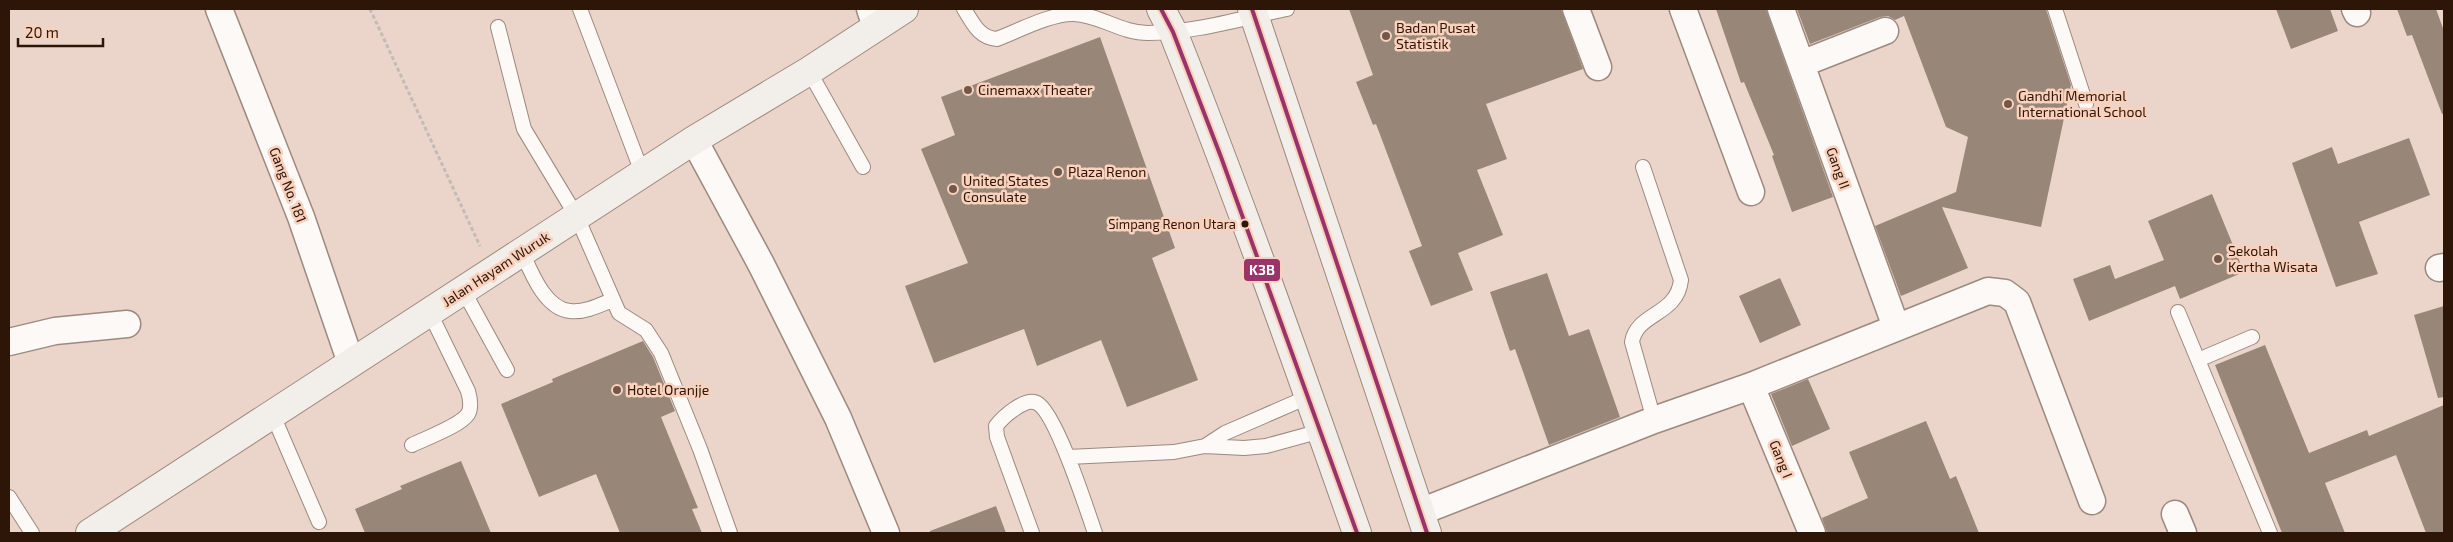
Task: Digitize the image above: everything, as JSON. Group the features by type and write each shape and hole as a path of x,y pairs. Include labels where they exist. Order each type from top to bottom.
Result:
{"main road":[{"name":"Jalan Hayam Wuruk","path":"95,532 272,413 429,311 644,175 694,140 809,71 873,18 904,9"},
{"path":"1253,12 1423,522"},
{"path":"1167,21 1238,198 1310,396 1357,533"}],"street":[{"name":"Gang No. 181","path":"220,9 301,218 351,363"},
{"path":"1576,9 1598,68"},
{"path":"1683,9 1751,192"},
{"name":"Gang II","path":"1781,9 1896,326"},
{"path":"1801,64 1885,31"},
{"path":"694,140 761,264 838,418 886,533"},
{"path":"1423,522 1654,420 1751,386 1988,290 2005,293 2017,302 2092,501"},
{"path":"9,342 55,330 128,324"},
{"name":"Gang I","path":"1751,386 1812,533"}],"lane":[{"path":"580,9 644,175"},
{"path":"964,9 979,33 988,38 998,39 1056,17 1074,14 1095,19 1126,31 1167,21 1288,9"},
{"path":"2055,9 2086,104"},
{"path":"498,27 524,129 577,217 619,313 646,330 661,353 700,449 730,533"},
{"path":"809,71 863,167"},
{"path":"1643,167 1682,280 1680,292 1675,300 1638,327 1633,335 1632,342 1654,420"},
{"path":"522,252 538,287 552,302 569,311 590,309 612,300"},
{"path":"463,290 507,370"},
{"path":"412,445 459,422 468,414 471,404 468,390 429,311"},
{"path":"2178,312 2270,533"},
{"path":"2198,360 2252,337"},
{"path":"1205,446 1225,433 1310,396"},
{"path":"1032,533 997,437 996,426 1005,414 1030,402 1037,403 1045,410 1068,457 1095,533"},
{"path":"272,413 319,522"},
{"path":"1068,457 1174,452 1205,446 1231,449 1266,446 1321,431"},
{"path":"9,497 32,533"}],"path":[{"path":"370,9 478,243"}],"building":[{"path":"1349,9 1561,9 1583,69 1486,104 1507,159 1477,170 1503,235 1458,253 1473,290 1431,306 1409,251 1422,246 1376,124 1373,125 1356,82 1373,75"},
{"path":"1716,9 1766,9 1833,197 1792,212 1772,156 1774,155 1744,82 1741,83"},
{"path":"1797,9 2046,9 2071,85 2041,227 1942,207 1968,268 1901,296 1875,226 1956,192 1968,137 1946,127 1904,16 1895,20 1888,16 1880,17 1810,44"},
{"path":"2276,9 2330,9 2338,31 2291,49"},
{"path":"2397,9 2436,9 2444,31 2444,114 2442,114 2412,35 2407,36"},
{"name":"Plaza Renon","path":"1100,37 1175,248 1152,258 1198,380 1127,407 1101,340 1037,366 1024,329 934,363 905,286 968,263 921,149 955,135 941,97"},
{"path":"2409,138 2430,195 2359,222 2378,274 2336,287 2292,163 2332,147 2338,164"},
{"path":"2212,194 2244,272 2180,299 2175,286 2089,321 2073,279 2110,265 2115,279 2164,260 2148,221"},
{"path":"1547,273 1569,336 1589,329 1620,417 1549,445 1515,349 1510,351 1490,292"},
{"path":"1780,278 1801,325 1760,343 1739,296"},
{"path":"2444,306 2444,397 2438,398 2414,315"},
{"path":"643,341 653,357 675,411 661,417 698,508 692,509 702,533 620,533 596,474 539,497 501,404 553,382 552,379"},
{"path":"2265,345 2309,453 2367,430 2369,436 2444,405 2444,533 2426,533 2396,455 2325,483 2345,533 2282,533 2215,365"},
{"path":"1808,379 1830,429 1792,446 1771,394"},
{"path":"1926,421 1950,479 1956,476 1979,533 1827,533 1822,518 1868,498 1849,452"},
{"path":"461,461 491,533 365,533 355,509 402,489 400,486"},
{"path":"996,506 1006,533 930,533 930,531"}],"transit line":[{"name":"K3B","path":"1161,9 1173,32 1221,157 1357,533"},
{"name":"K3B","path":"1252,9 1427,533"}],"place":[{"name":"Badan Pusat Statistik","path":"1386,36"},
{"name":"Cinemaxx Theater","path":"968,90"},
{"name":"Gandhi Memorial International School","path":"2008,104"},
{"name":"Plaza Renon","path":"1058,172"},
{"name":"United States Consulate","path":"953,189"},
{"name":"Simpang Renon Utara","path":"1245,224"},
{"name":"Sekolah Kertha Wisata","path":"2218,259"},
{"name":"Hotel Oranjje","path":"617,390"}]}
